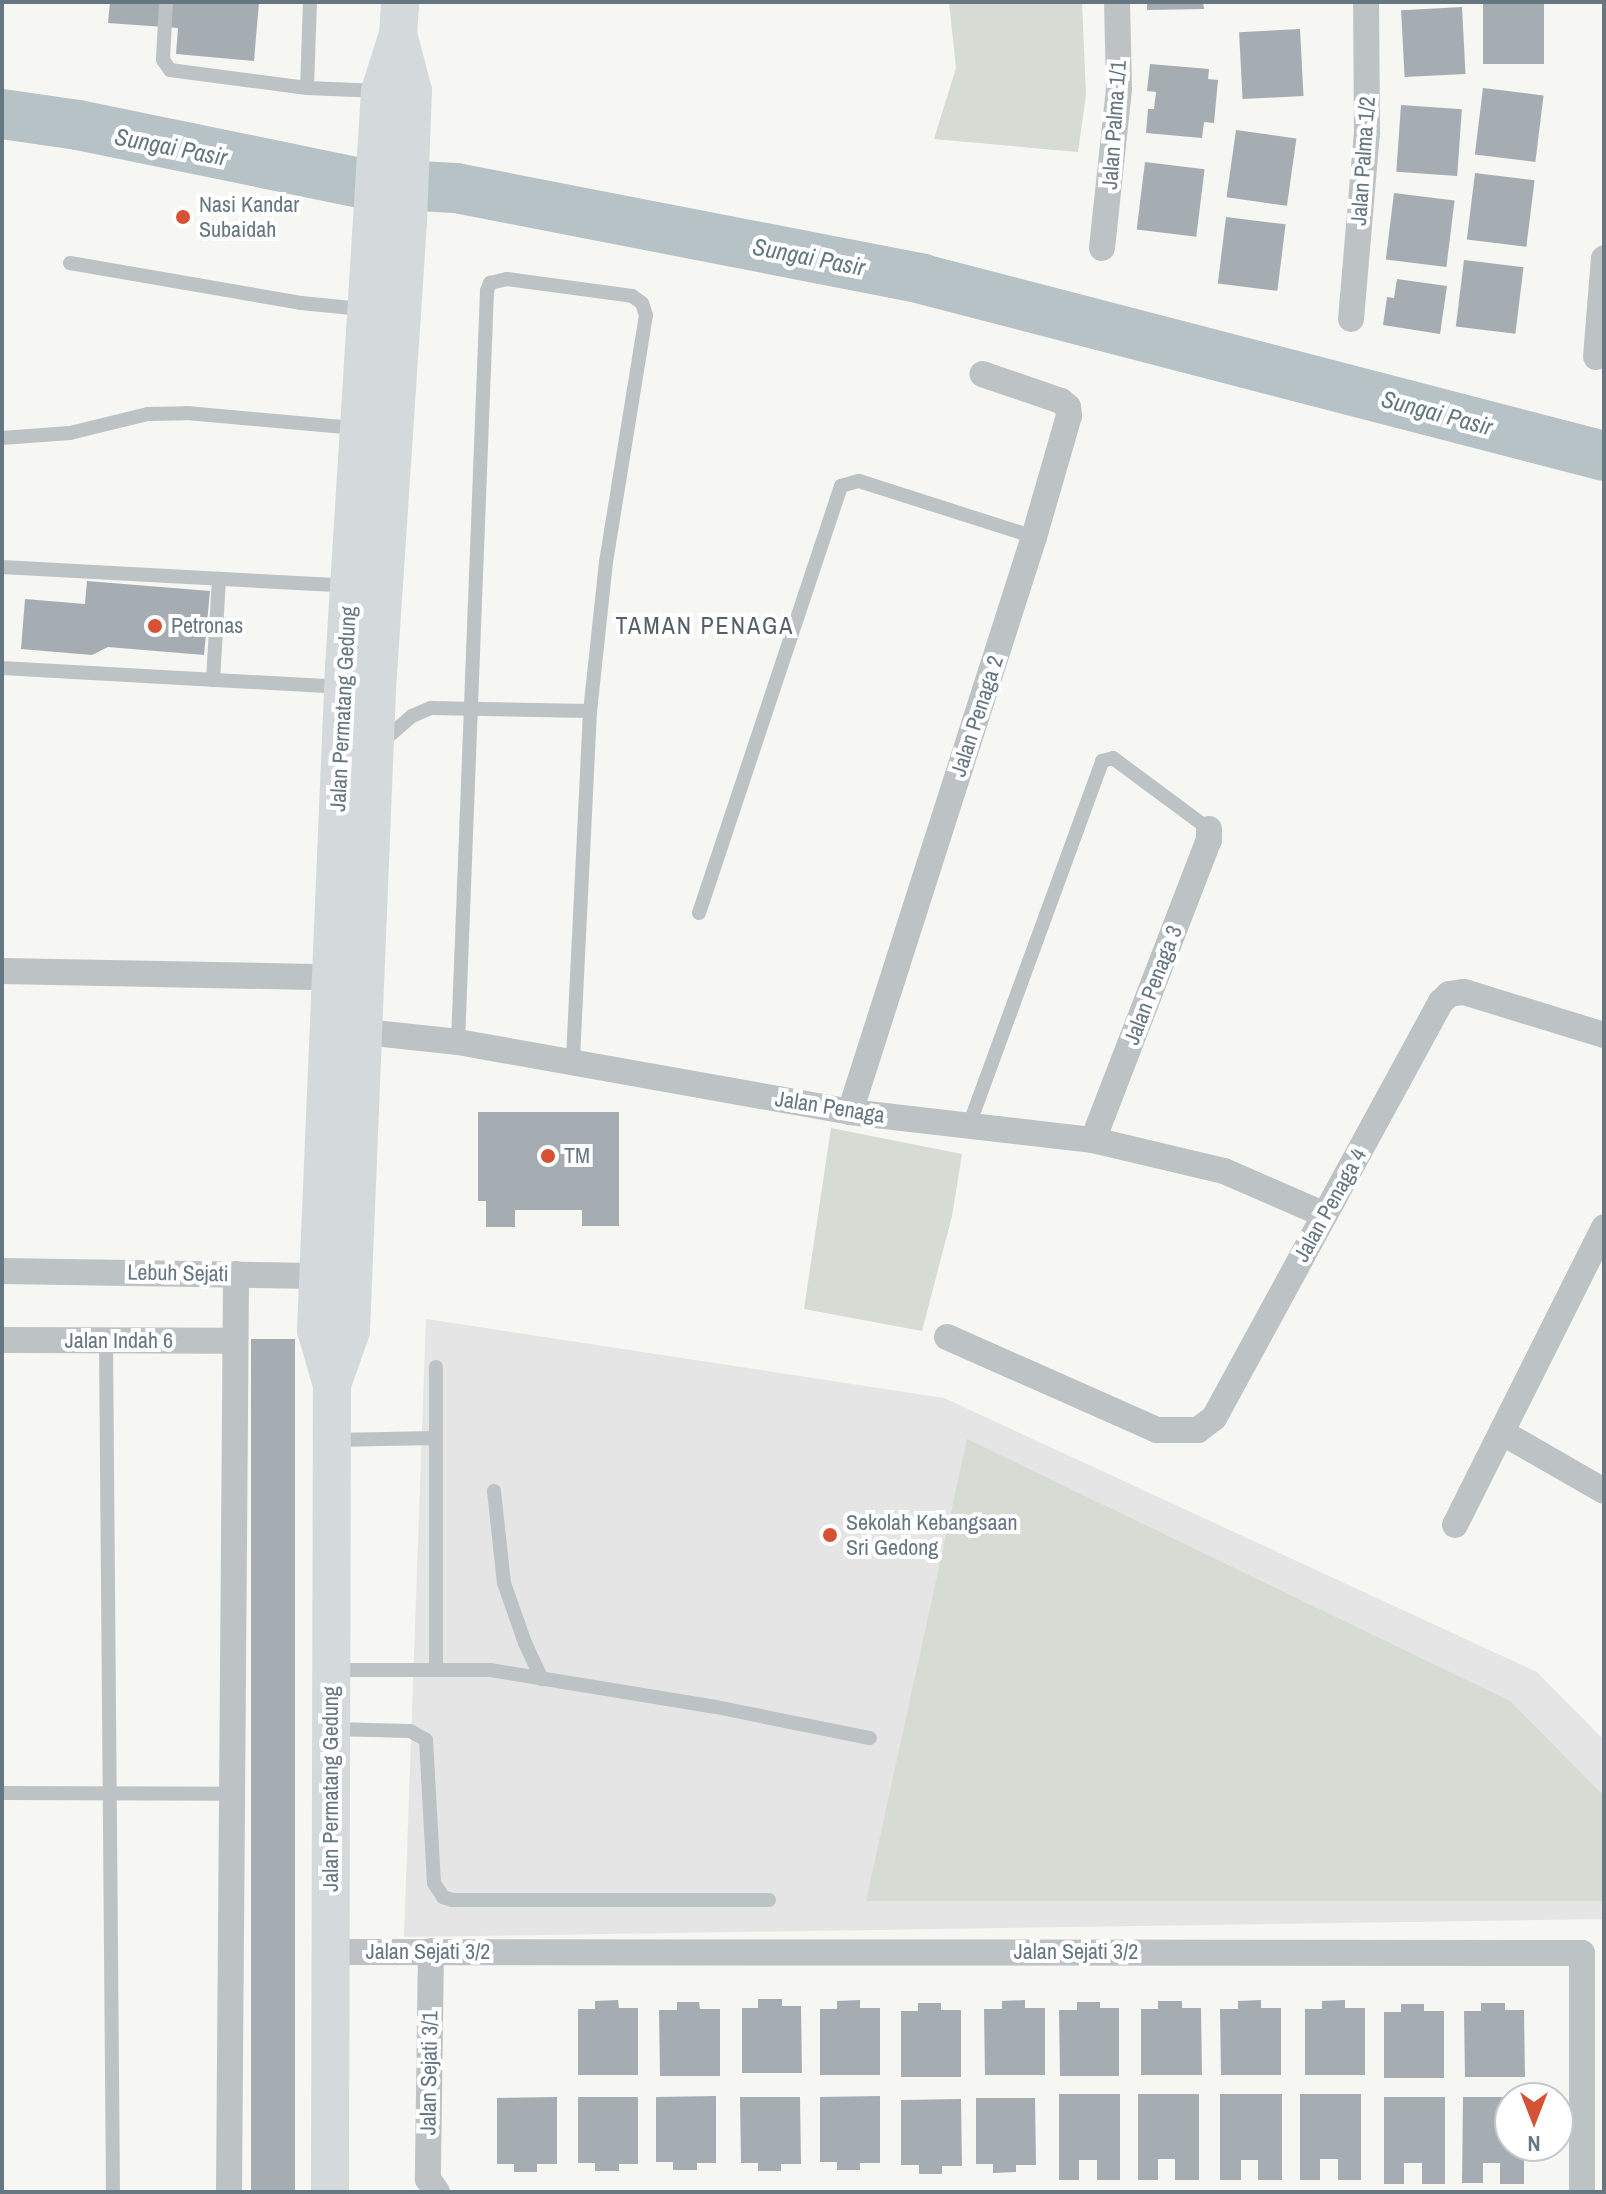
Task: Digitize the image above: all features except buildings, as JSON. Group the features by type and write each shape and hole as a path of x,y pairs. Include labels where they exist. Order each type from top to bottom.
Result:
{"main road":[{"name":"Jalan Permatang Gedung","path":"330,2192 332,1385 351,1331 336,1276 345,1030 374,750 399,18"},
{"name":"Jalan Permatang Gedung","path":"345,1030 329,977 343,687 368,310 390,219"}],"street":[{"name":"Jalan Palma 1/1","path":"1102,248 1119,103 1117,2"},
{"name":"Jalan Palma 1/2","path":"1351,319 1367,133 1366,2"},
{"path":"1596,357 1604,258"},
{"name":"Jalan Penaga 2","path":"850,1112 1034,537 1069,416 1068,407 1061,401 982,374"},
{"name":"Jalan Penaga 3","path":"1093,1140 1209,840 1209,829"},
{"path":"2,971 329,977"},
{"name":"Jalan Penaga 4","path":"947,1337 1157,1430 1198,1430 1214,1418 1441,1002 1449,994 1464,992 1604,1035"},
{"name":"Jalan Penaga","path":"345,1030 458,1042 850,1112 1093,1140 1224,1171 1325,1215"},
{"path":"1455,1525 1604,1227"},
{"name":"Lebuh Sejati","path":"2,1271 336,1276"},
{"path":"229,2192 236,1274"},
{"name":"Jalan Indah 6","path":"2,1340 235,1341"},
{"path":"1503,1433 1604,1491"},
{"name":"Jalan Sejati 3/1","path":"431,1951 428,2179 437,2192"},
{"name":"Jalan Sejati 3/2","path":"331,1952 1593,1952 1582,2192"}],"lane":[{"path":"166,2 163,60 170,70 307,88 397,91"},
{"path":"307,88 310,2"},
{"path":"70,263 301,303 368,310"},
{"path":"458,1042 486,299 490,283 507,279 632,296 642,303 646,315 606,562 590,711 573,1062"},
{"path":"2,438 70,433 148,414 187,413 361,429"},
{"path":"699,913 841,486 859,481 1034,537"},
{"path":"2,567 350,586"},
{"path":"213,680 219,579"},
{"path":"2,668 343,687"},
{"path":"374,750 412,716 431,708 590,711"},
{"path":"968,1128 1102,761 1113,758 1209,829"},
{"path":"106,1341 113,2192"},
{"path":"436,1367 436,1670"},
{"path":"332,1440 436,1438"},
{"path":"494,1491 504,1583 525,1643 542,1679"},
{"path":"331,1670 490,1670 716,1707 870,1738"},
{"path":"331,1729 410,1731 426,1740 434,1883 443,1897 452,1900 769,1900"},
{"path":"2,1793 233,1794"}],"shaded area":[{"path":"949,2 1082,2 1086,95 1078,152 934,139 956,68"},
{"path":"831,1128 962,1154 952,1216 922,1331 804,1309"},
{"name":"Sekolah Kebangsaan Sri Gedong","path":"426,1319 944,1398 1537,1672 1604,1740 1604,1919 404,1937"},
{"path":"967,1439 1510,1701 1604,1796 1604,1901 866,1901"}],"waterway":[{"name":"Sungai Pasir","path":"2,114 78,125 360,183 456,188 922,279 1604,456"}],"place":[{"name":"Nasi Kandar Subaidah","path":"183,217"},
{"name":"Petronas","path":"155,626"},
{"name":"TM","path":"548,1156"},
{"name":"Sekolah Kebangsaan Sri Gedong","path":"830,1535"}],"district":[{"name":"TAMAN PENAGA","path":"705,626"}]}
